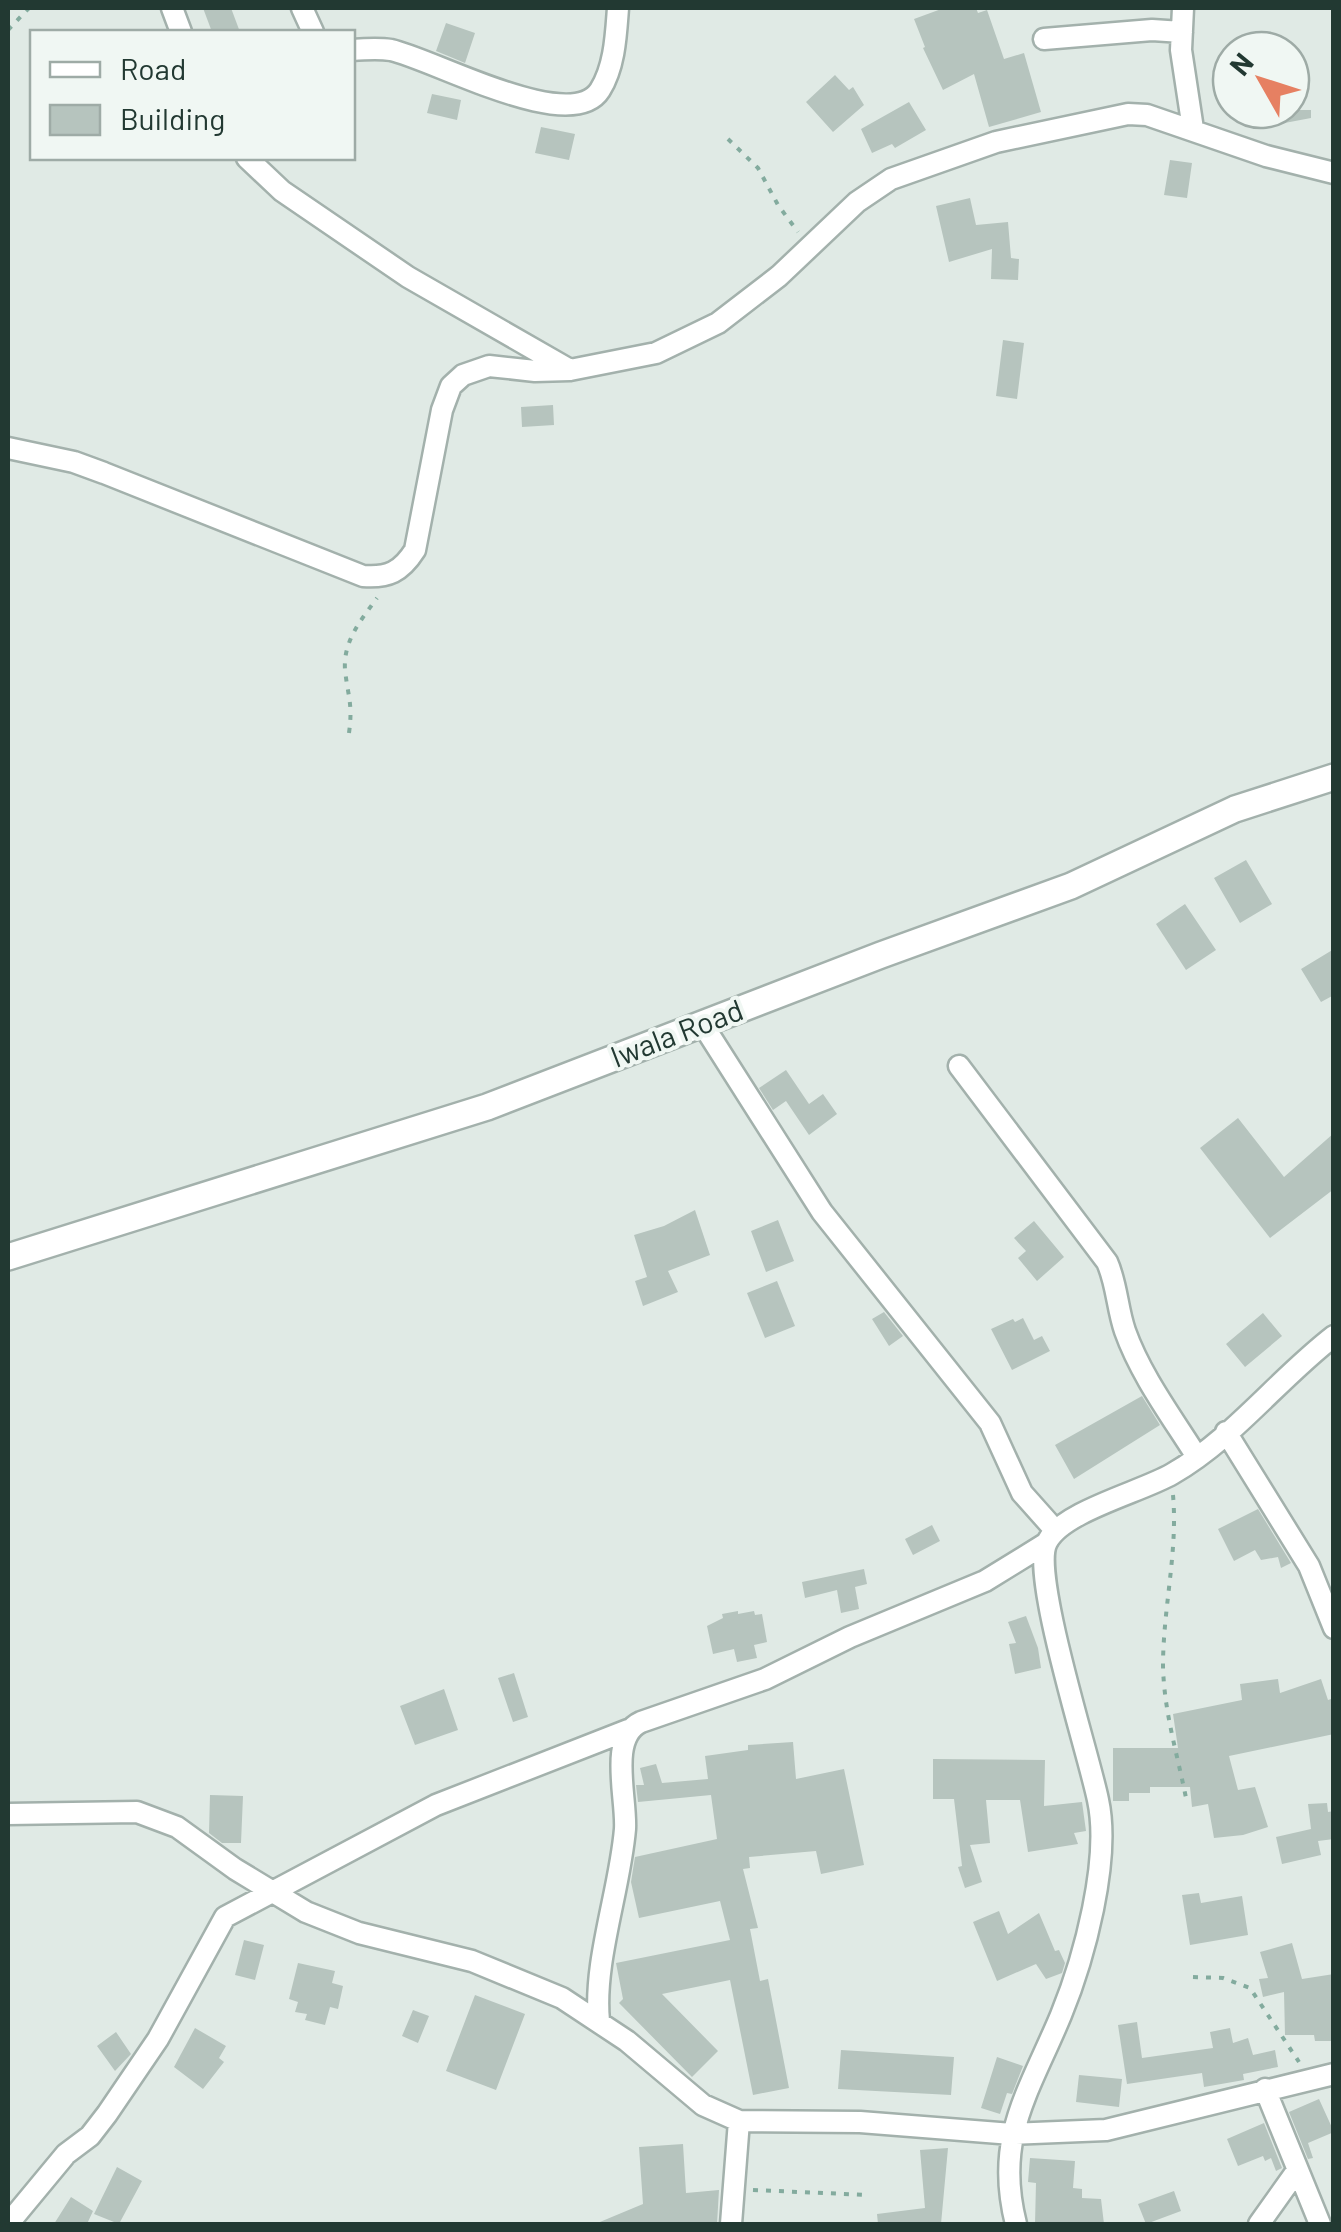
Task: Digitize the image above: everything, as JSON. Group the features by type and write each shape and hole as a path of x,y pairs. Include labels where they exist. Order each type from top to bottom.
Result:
{"street":[{"path":"355,50 388,50 518,96 569,106 587,102 599,92 614,45 618,8"},
{"path":"1183,8 1181,50 1193,129"},
{"path":"1044,39 1152,30 1182,32"},
{"path":"8,448 74,462 363,576 393,574 407,563 419,537 433,450 451,386 463,374 481,366 570,370 656,353 691,337 744,303 874,188 996,142 1128,114 1147,115 1266,156 1334,173"},
{"path":"249,160 282,190 408,277 570,370"},
{"name":"Iwala Road","path":"8,1257 419,1130 1071,886 1235,810 1334,777"},
{"path":"703,1024 822,1212 990,1424 1022,1493 1050,1537 1042,1564 1099,1802 1101,1847 1097,1892 1074,1976 1012,2134 1007,2173 1016,2224"},
{"path":"959,1066 1106,1262 1118,1292 1125,1331 1197,1457"},
{"path":"8,2224 66,2154 90,2136 108,2114 158,2039 226,1917 436,1804 641,1722 765,1679 984,1581 1090,1509 1170,1476 1197,1457 1334,1336"},
{"path":"1226,1432 1309,1566 1334,1628"},
{"path":"599,2021 599,1996 625,1828 622,1746 628,1730"},
{"path":"8,1814 137,1812 155,1816 178,1827 272,1893 337,1925 443,1952 562,1998 599,2021 703,2106 739,2121 860,2122 1012,2134 1106,2130 1334,2074"},
{"path":"1264,2089 1320,2224"},
{"path":"731,2224 739,2121"},
{"path":"1260,2224 1296,2172"}],"path":[{"path":"8,30 28,8"},
{"path":"728,139 758,168 788,220 811,246"},
{"path":"348,734 352,697 345,662 349,642 393,574"},
{"path":"1170,1476 1174,1538 1164,1682 1168,1727 1187,1803"},
{"path":"1192,1977 1223,1978 1250,1988 1310,2079"},
{"path":"734,2190 869,2195"}],"building":[{"path":"203,8 231,8 239,30 211,30"},
{"path":"944,8 976,8 978,13 987,10 1004,59 1024,53 1041,112 989,127 974,74 943,90 914,19"},
{"path":"446,23 475,33 465,63 436,51"},
{"path":"835,75 849,90 853,87 864,105 833,132 806,102"},
{"path":"432,94 461,100 457,120 427,113"},
{"path":"909,102 926,130 895,148 892,144 872,153 861,129"},
{"path":"541,127 575,134 569,160 535,153"},
{"path":"1170,160 1192,163 1187,198 1164,195"},
{"path":"970,198 976,225 1008,222 1011,258 1019,259 1018,280 991,279 992,249 949,262 936,206"},
{"path":"1003,340 1024,343 1017,399 996,396"},
{"path":"553,405 554,425 522,427 521,407"},
{"path":"1246,860 1272,904 1240,923 1214,878"},
{"path":"1185,904 1216,950 1186,970 1156,924"},
{"path":"1334,949 1334,995 1321,1002 1301,969"},
{"path":"786,1070 809,1104 823,1094 837,1114 809,1135 786,1101 773,1110 759,1088"},
{"path":"1238,1118 1284,1177 1334,1133 1334,1189 1270,1238 1200,1148"},
{"path":"695,1210 710,1255 668,1271 678,1292 643,1306 635,1281 647,1277 634,1235 664,1226"},
{"path":"778,1220 794,1261 766,1272 751,1231"},
{"path":"1034,1221 1064,1257 1037,1281 1018,1258 1026,1251 1014,1238"},
{"path":"777,1281 795,1326 765,1338 747,1293"},
{"path":"884,1312 903,1336 889,1346 872,1319"},
{"path":"1263,1313 1282,1336 1245,1367 1226,1344"},
{"path":"1023,1318 1034,1340 1042,1336 1050,1351 1012,1370 991,1329"},
{"path":"1142,1396 1160,1425 1074,1479 1055,1445"},
{"path":"1258,1509 1291,1563 1281,1568 1278,1557 1261,1560 1255,1550 1234,1561 1218,1529"},
{"path":"932,1525 940,1541 913,1555 905,1539"},
{"path":"864,1569 867,1584 855,1587 859,1609 841,1613 837,1590 805,1598 802,1582"},
{"path":"722,1614 762,1614 767,1642 754,1645 757,1658 737,1662 734,1649 713,1654 707,1626 723,1618"},
{"path":"1026,1616 1041,1668 1015,1674 1009,1644 1016,1643 1008,1622"},
{"path":"514,1673 528,1717 513,1722 498,1678"},
{"path":"1278,1679 1280,1693 1321,1679 1328,1700 1334,1698 1334,1734 1229,1756 1238,1790 1255,1787 1268,1827 1214,1838 1208,1804 1192,1807 1190,1787 1150,1787 1150,1793 1129,1793 1129,1801 1113,1801 1113,1748 1178,1748 1173,1714 1242,1700 1240,1684"},
{"path":"444,1689 458,1730 415,1745 400,1706"},
{"path":"793,1742 796,1779 844,1769 864,1865 821,1874 816,1851 749,1857 750,1868 743,1869 758,1928 750,1929 760,1981 768,1979 789,2088 753,2095 730,1980 662,1994 718,2051 692,2077 619,2003 623,1999 616,1963 730,1940 720,1901 639,1918 631,1882 635,1857 717,1839 711,1795 638,1802 636,1785 644,1785 640,1768 656,1764 662,1783 708,1779 705,1756 748,1750 748,1745"},
{"path":"933,1759 1045,1760 1044,1806 1082,1802 1086,1831 1074,1833 1078,1844 1028,1852 1020,1800 986,1800 990,1843 970,1845 982,1882 965,1888 958,1867 962,1866 954,1799 933,1799"},
{"path":"210,1795 243,1796 241,1843 222,1843 209,1833"},
{"path":"1327,1803 1328,1812 1334,1811 1334,1839 1318,1841 1321,1855 1282,1864 1276,1837 1311,1829 1308,1804"},
{"path":"1199,1893 1201,1903 1242,1896 1248,1935 1190,1945 1182,1895"},
{"path":"999,1911 1008,1934 1039,1913 1055,1951 1059,1950 1065,1963 1062,1973 1046,1979 1036,1964 997,1981 973,1922"},
{"path":"244,1940 264,1945 255,1980 235,1975"},
{"path":"1292,1943 1302,1979 1334,1974 1334,2041 1315,2041 1314,2035 1285,2035 1284,1992 1263,1997 1259,1979 1268,1978 1260,1952"},
{"path":"298,1963 335,1971 332,1983 343,1986 338,2009 330,2007 325,2025 305,2020 307,2014 295,2012 298,2002 289,1999"},
{"path":"475,1995 525,2014 496,2090 446,2071"},
{"path":"413,2010 429,2016 418,2043 402,2036"},
{"path":"1137,2022 1142,2058 1213,2048 1210,2032 1230,2028 1233,2043 1248,2038 1253,2055 1275,2050 1278,2067 1243,2074 1244,2080 1204,2087 1202,2073 1127,2084 1118,2025"},
{"path":"195,2028 226,2046 219,2058 224,2062 203,2089 174,2067"},
{"path":"116,2032 131,2054 115,2071 97,2046"},
{"path":"841,2050 954,2057 951,2095 838,2089"},
{"path":"997,2057 1023,2066 1000,2114 981,2108"},
{"path":"1079,2075 1122,2079 1119,2107 1076,2102"},
{"path":"1319,2099 1334,2132 1308,2143 1313,2158 1308,2159 1289,2112"},
{"path":"1264,2123 1282,2168 1276,2171 1271,2158 1265,2161 1263,2156 1238,2166 1227,2139"},
{"path":"683,2144 686,2193 719,2190 717,2224 595,2224 643,2204 639,2147"},
{"path":"948,2148 941,2224 878,2224 877,2214 925,2208 920,2150"},
{"path":"1030,2158 1075,2161 1073,2188 1082,2189 1082,2198 1101,2199 1104,2224 1035,2224 1036,2183 1028,2182"},
{"path":"117,2167 142,2181 119,2224 94,2214"},
{"path":"1174,2191 1181,2211 1146,2224 1138,2204"},
{"path":"71,2197 93,2211 87,2224 54,2224"}]}
